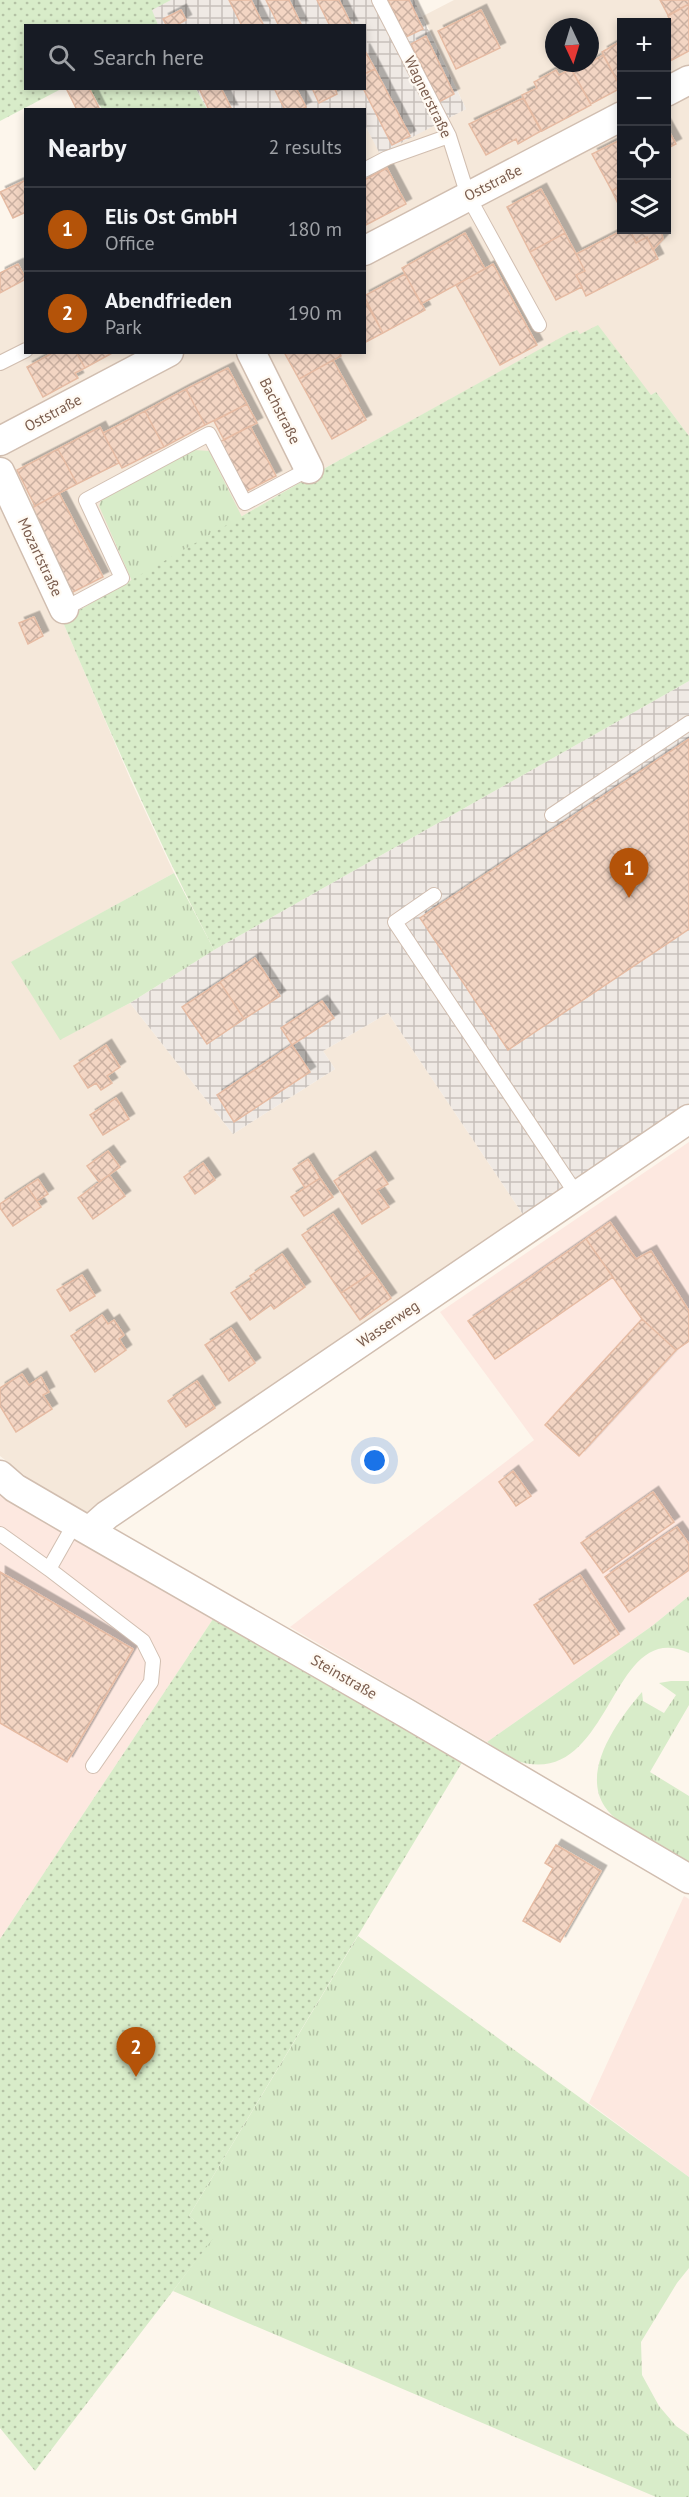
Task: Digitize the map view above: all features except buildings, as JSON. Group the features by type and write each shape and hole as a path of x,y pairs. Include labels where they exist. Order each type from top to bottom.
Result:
{"street":[{"path":"671,89 689,80"},
{"name":"Oststraße","path":"366,250 617,118"},
{"name":"Oststraße","path":"0,441 165,354"},
{"name":"Bachstraße","path":"252,354 309,469"},
{"name":"Mozartstraße","path":"0,472 64,609"},
{"name":"Wasserweg","path":"82,1527 117,1508 689,1119"},
{"name":"Steinstraße","path":"0,1475 15,1488 689,1879"}],"lane":[{"name":"Wagnerstraße","path":"379,0 448,136 468,196 539,325"},
{"path":"366,169 387,158 448,136"},
{"path":"0,363 24,351"},
{"path":"64,609 122,578 86,500 209,435 245,503 309,469"},
{"path":"552,815 689,723"},
{"path":"434,895 395,922 577,1195"},
{"path":"49,1569 82,1527"},
{"path":"0,1534 143,1641 153,1661 151,1682 93,1766"}],"shaded area":[{"path":"171,0 414,0 466,109 380,154 366,127 366,108 206,108 197,90 366,90 366,24 158,24 151,10"},
{"path":"454,0 689,0 689,436 656,392 651,395 576,330 327,467 62,620 132,783 174,873 12,962 60,1039 130,1003 233,1134 335,1069 323,1051 388,1013 524,1216 88,1516 38,1486 0,1456 0,294 24,281 24,354 366,354 366,127 380,153 466,109 423,16"},
{"path":"689,681 689,1103 524,1216 388,1013 323,1051 335,1069 233,1134 130,1003 214,950"},
{"path":"689,1142 689,1596 652,1626 487,1742 290,1627 534,1440 440,1312"},
{"path":"0,1493 23,1509 213,1619 0,1939"},
{"path":"684,1896 689,1899 689,2177 589,2103"}],"green space":[{"path":"0,0 171,0 152,10 158,24 24,24 24,90 59,90 0,121"},
{"path":"91,90 197,90 206,108 101,108"},
{"path":"598,325 651,395 656,392 689,436 689,681 214,950 154,828 62,620 327,467 569,333 577,330 580,334"},
{"path":"194,450 209,451 242,517 132,581 99,506 102,498"},
{"path":"174,873 214,950 130,1003 60,1040 11,962"},
{"path":"689,1596 689,1653 662,1648 641,1659 624,1679 592,1732 572,1753 547,1764 514,1760 487,1742 652,1626"},
{"path":"213,1619 463,1761 189,2216 215,2236 35,2471 0,2428 0,1939"},
{"path":"689,1681 689,1705 650,1772 689,1796 689,1864 621,1823 611,1815 598,1793 597,1777 600,1761 623,1716 642,1692 643,1701 664,1713 676,1695 659,1683"},
{"path":"358,1936 689,2177 689,2268 677,2283 641,2342 642,2375 659,2406 676,2426 689,2435 689,2497 656,2497 173,2291 214,2236 189,2216"}],"place":[{"name":"Elis Ost GmbH","path":"629,898"},
{"name":"Abendfrieden","path":"136,2077"}]}
